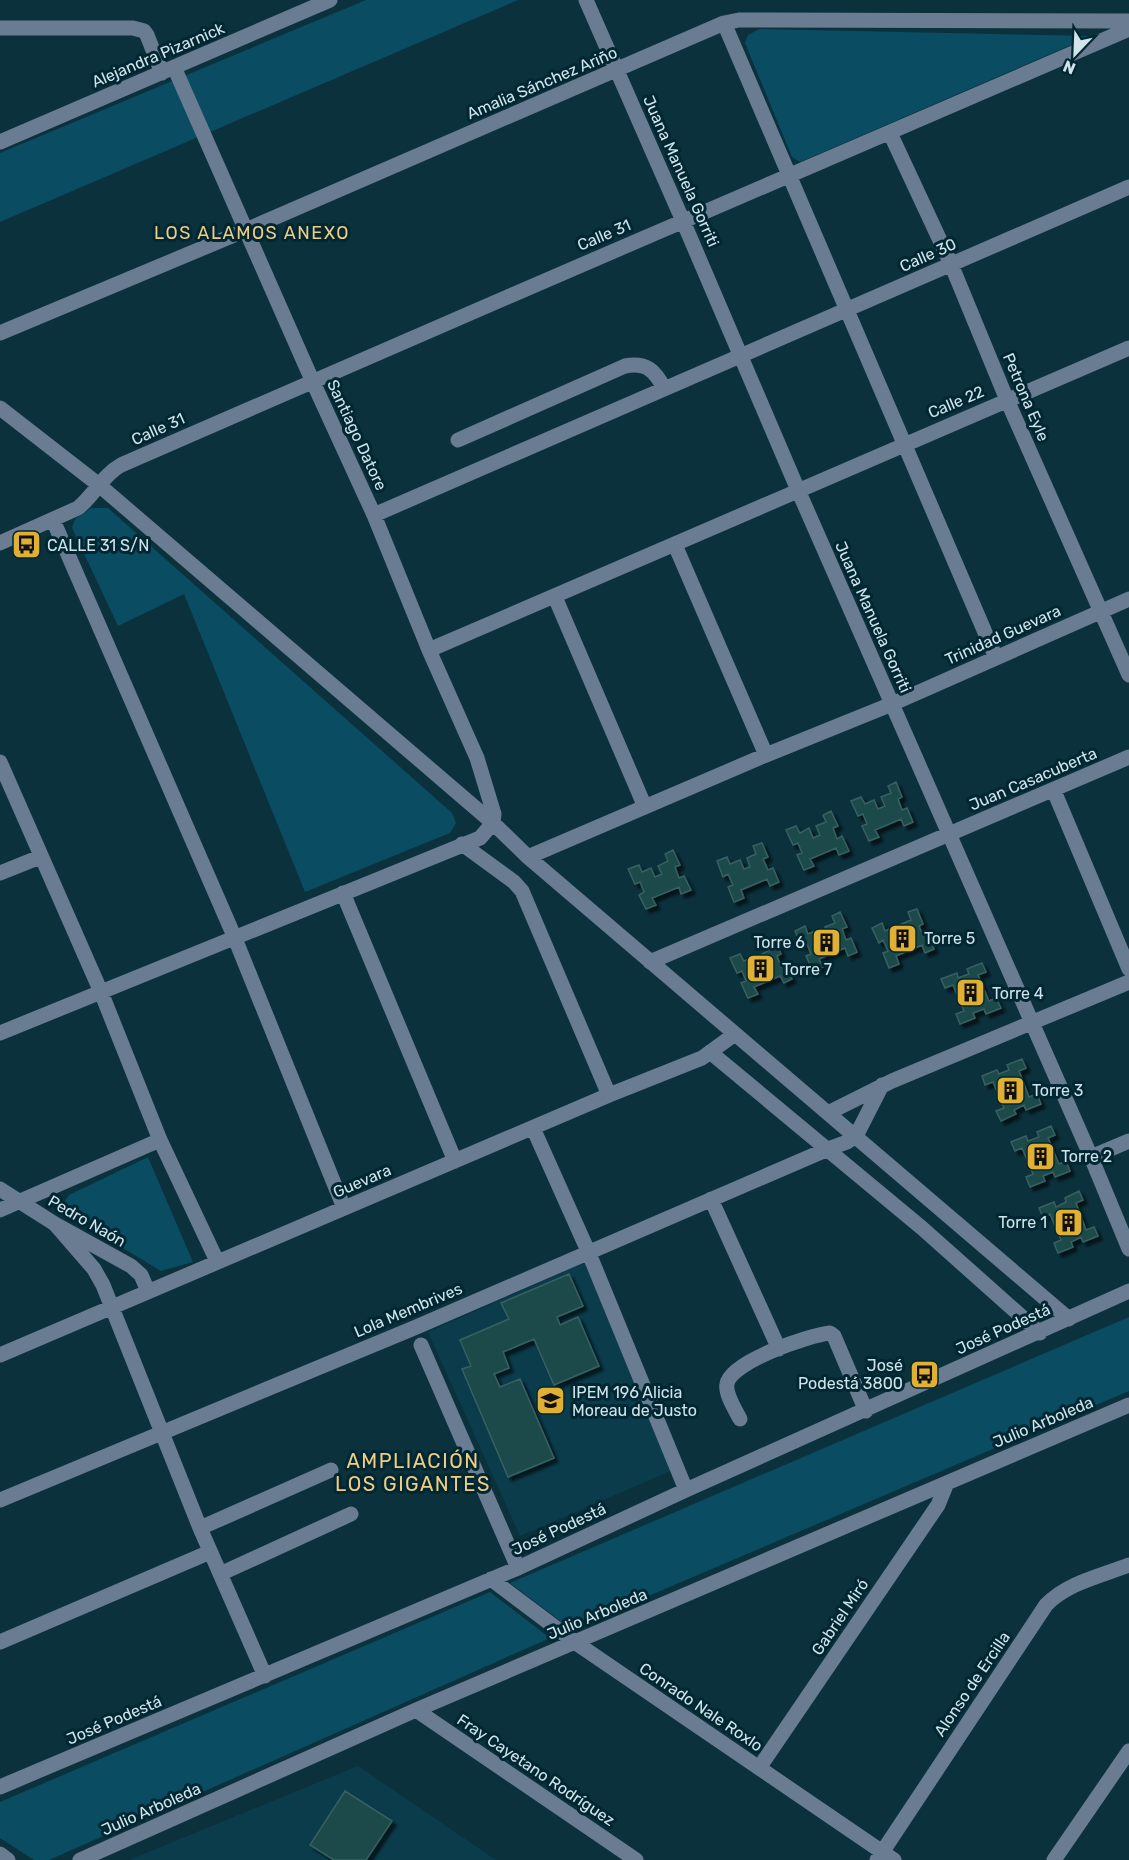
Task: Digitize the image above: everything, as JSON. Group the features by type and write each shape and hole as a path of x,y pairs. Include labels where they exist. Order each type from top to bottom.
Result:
{"street":[{"name":"Alejandra Pizarnick","path":"0,142 330,0"},
{"name":"Juana Manuela Gorriti","path":"586,0 798,490 951,834 1129,1249"},
{"name":"Amalia Sánchez Ariño","path":"0,333 246,230 724,23 739,20 1129,21"},
{"path":"724,23 996,658"},
{"name":"Santiago Datore","path":"0,28 133,28 144,31 147,35 168,70 246,230 374,515 429,650 477,758 494,814 493,823"},
{"name":"Calle 31","path":"0,543 78,508 112,470 121,465 312,380 1129,29"},
{"name":"Petrona Eyle","path":"890,133 951,264 1007,400 1129,675"},
{"name":"Calle 30","path":"374,515 740,354 847,311 1129,187"},
{"name":"Calle 22","path":"429,650 1007,400 1128,352"},
{"path":"458,440 626,366 633,365 656,372 664,388"},
{"path":"0,408 99,485 493,823 528,857 650,962 1069,1319"},
{"path":"53,520 234,936 344,1208"},
{"path":"675,545 766,755"},
{"path":"555,597 645,807"},
{"name":"Trinidad Guevara","path":"528,857 766,755 892,704 1129,599"},
{"name":"Juan Casacuberta","path":"650,962 1129,758"},
{"path":"0,762 101,992 160,1140 217,1262"},
{"path":"1054,791 1129,969"},
{"path":"0,1033 480,838 493,823"},
{"path":"462,844 514,882 522,891 609,1095"},
{"path":"0,873 40,857"},
{"path":"343,893 455,1161"},
{"path":"828,1113 882,1085 1129,982"},
{"name":"Guevara","path":"0,1355 148,1290 702,1058 735,1034"},
{"path":"710,1052 946,1248 1040,1333"},
{"path":"856,1136 882,1085"},
{"path":"533,1128 588,1251 686,1490"},
{"name":"Lola Membrives","path":"0,1500 414,1328 588,1251 847,1143 856,1136"},
{"path":"0,1210 160,1140"},
{"path":"1091,1157 1129,1141"},
{"name":"Pedro Naón","path":"0,1190 55,1224 131,1266 141,1275 148,1290"},
{"path":"711,1200 779,1349"},
{"path":"55,1224 94,1269 103,1285 200,1528 265,1676"},
{"name":"José Podestá","path":"0,1787 491,1580 1129,1291"},
{"path":"740,1419 727,1391 730,1375 742,1365 779,1349 830,1333 834,1336 866,1411"},
{"path":"421,1345 518,1568"},
{"name":"Julio Arboleda","path":"80,1860 416,1710 1129,1405"},
{"path":"200,1528 331,1470"},
{"name":"Gabriel Miró","path":"759,1768 938,1505 947,1483"},
{"path":"220,1574 351,1514"},
{"path":"0,1642 210,1552"},
{"name":"Alonso de Ercilla","path":"884,1857 1046,1605 1055,1595 1069,1588 1129,1565"},
{"name":"Conrado Nale Roxlo","path":"491,1580 576,1643 884,1857"},
{"name":"Fray Cayetano Rodríguez","path":"416,1710 636,1860"},
{"path":"1054,1860 1129,1751"},
{"path":"0,1854 8,1860"}],"shaded area":[{"path":"366,0 518,0 0,222 0,153"},
{"path":"759,29 1092,36 800,162 792,157 745,43 748,35"},
{"path":"91,508 108,508 452,813 456,823 450,833 305,892 184,594 118,626 72,528 75,519"},
{"path":"148,1157 193,1262 161,1271 66,1214 63,1204 69,1195"},
{"name":"IPEM 196 Alicia Moreau de Justo","path":"586,1262 671,1471 520,1536 428,1332"},
{"path":"1129,1317 1129,1391 571,1629 510,1583"},
{"path":"490,1592 550,1638 49,1860 34,1860 0,1838 0,1802"},
{"path":"358,1766 496,1860 129,1860"}],"building":[{"path":"896,782 902,797 898,799 902,810 907,808 913,822 904,826 901,819 875,830 879,837 869,841 862,826 867,824 863,814 858,816 851,801 861,797 865,804 874,800 878,809 885,806 881,797 891,793 888,786"},
{"path":"831,811 838,826 833,828 837,839 842,836 849,851 839,855 836,848 810,859 814,866 804,870 797,855 802,853 798,843 793,845 786,830 796,826 800,833 809,828 813,838 820,835 816,826 826,822 823,815"},
{"path":"762,843 768,857 763,859 768,870 773,868 779,882 770,886 767,879 741,890 744,898 734,902 728,887 733,885 728,874 723,877 717,861 727,857 730,864 740,860 744,869 750,867 747,858 756,854 753,846"},
{"path":"673,850 680,865 675,867 679,878 684,876 691,890 681,894 679,887 652,898 656,905 646,909 639,895 644,892 640,882 635,884 628,869 639,865 642,872 651,868 655,877 662,874 658,866 668,861 665,854"},
{"name":"Torre 5","path":"917,909 923,924 919,926 923,936 928,934 934,949 925,953 922,945 896,956 899,964 889,968 883,953 888,951 883,940 879,943 872,928 882,923 885,931 911,920 908,912"},
{"name":"Torre 6","path":"840,912 847,927 842,929 846,940 851,938 857,952 848,956 845,948 819,959 823,967 813,971 806,956 811,954 807,944 802,946 795,931 805,926 808,934 818,930 822,939 829,936 825,927 835,923 832,916"},
{"name":"Torre 7","path":"775,939 781,954 777,956 781,967 786,965 792,979 784,983 780,976 754,987 758,994 748,998 741,983 746,981 742,971 737,973 730,958 740,954 744,961 753,957 757,966 764,963 760,955 770,950 767,943"},
{"name":"Torre 4","path":"982,963 986,972 978,975 989,1001 996,998 1001,1008 986,1014 984,1009 973,1013 975,1018 960,1024 956,1014 964,1011 953,985 945,988 941,979 957,973 958,978 969,974 967,969"},
{"name":"Torre 3","path":"1022,1059 1026,1068 1019,1071 1029,1097 1037,1094 1041,1104 1026,1110 1024,1105 1014,1110 1016,1114 1001,1121 996,1111 1004,1108 993,1082 985,1085 982,1076 997,1070 999,1074 1009,1070 1007,1065"},
{"name":"Torre 2","path":"1051,1126 1055,1135 1048,1138 1059,1164 1066,1161 1070,1171 1055,1177 1053,1172 1043,1176 1045,1181 1030,1187 1026,1177 1033,1174 1022,1148 1015,1151 1011,1142 1026,1136 1028,1141 1039,1137 1037,1132"},
{"name":"Torre 1","path":"1079,1191 1083,1200 1076,1203 1086,1230 1094,1227 1098,1236 1083,1242 1081,1237 1071,1242 1073,1247 1058,1253 1054,1243 1061,1240 1050,1214 1043,1217 1039,1208 1054,1202 1056,1207 1066,1202 1065,1198"},
{"path":"569,1274 583,1306 557,1317 560,1325 578,1317 599,1366 554,1385 534,1339 503,1352 509,1368 494,1374 500,1387 520,1379 554,1458 508,1477 462,1369 471,1366 460,1340 509,1319 501,1303"},
{"path":"345,1791 392,1821 366,1860 334,1860 310,1845"}],"place":[{"name":"CALLE 31 S/N","path":"26,545"},
{"name":"Torre 5","path":"903,938"},
{"name":"Torre 6","path":"826,942"},
{"name":"Torre 7","path":"761,969"},
{"name":"Torre 4","path":"971,993"},
{"name":"Torre 3","path":"1011,1090"},
{"name":"Torre 2","path":"1040,1156"},
{"name":"Torre 1","path":"1068,1222"},
{"name":"José Podestá 3800","path":"924,1374"},
{"name":"IPEM 196 Alicia Moreau de Justo","path":"551,1401"}],"district":[{"name":"LOS ALAMOS ANEXO","path":"252,233"},
{"name":"AMPLIACIÓN LOS GIGANTES","path":"413,1472"}]}
